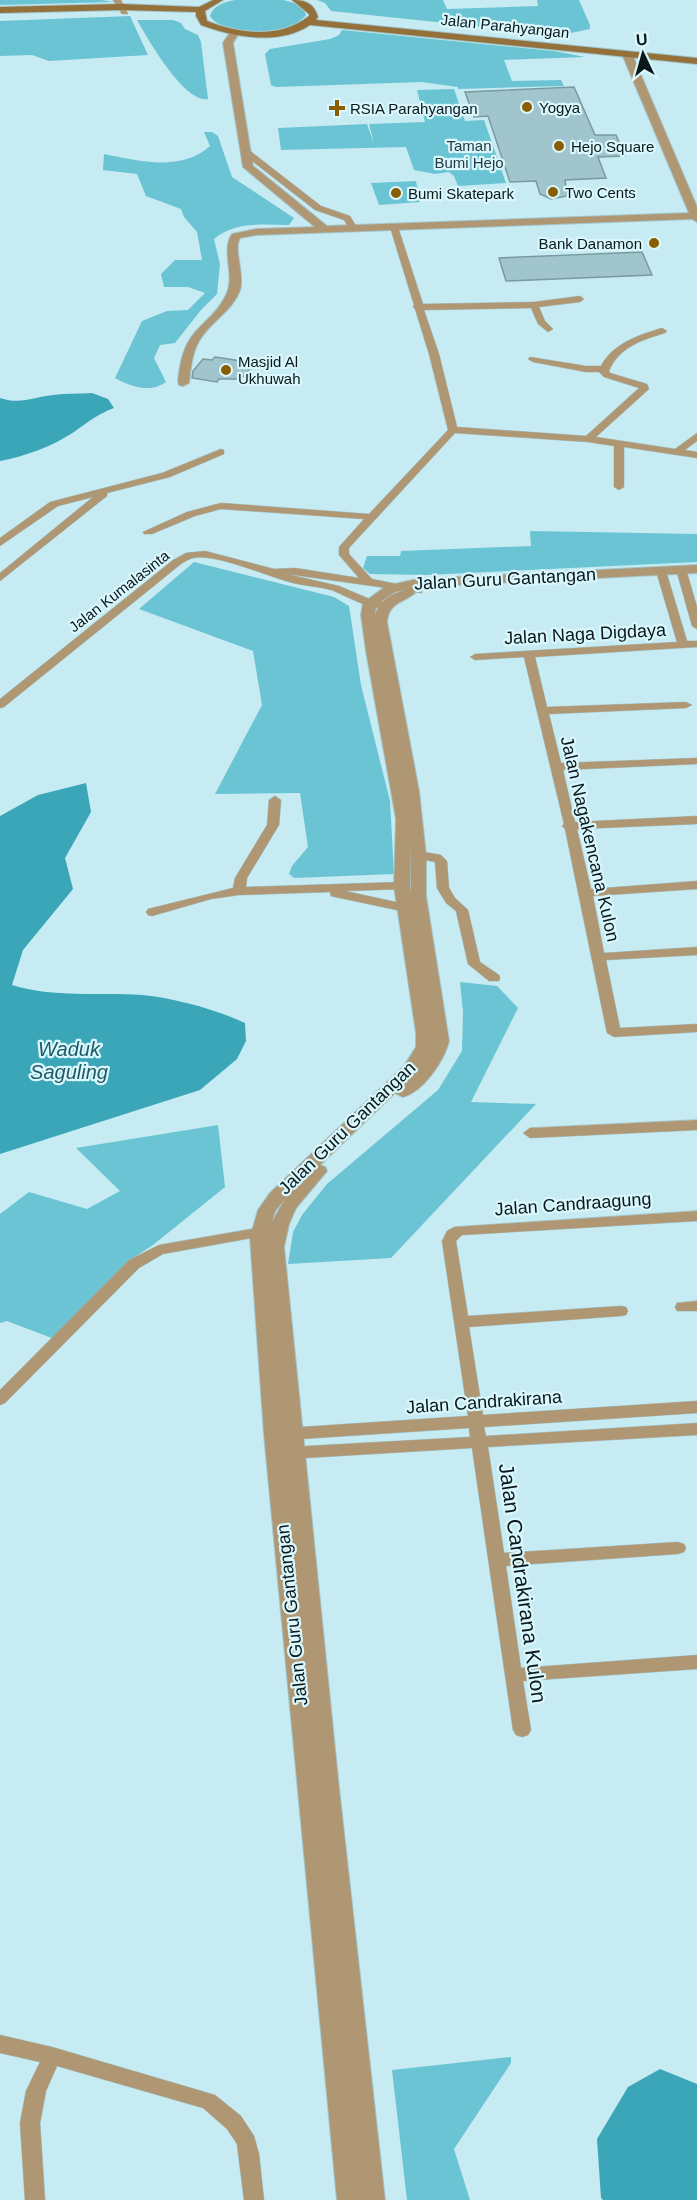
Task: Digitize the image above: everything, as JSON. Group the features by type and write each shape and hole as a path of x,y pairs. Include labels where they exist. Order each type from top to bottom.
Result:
{"main road":[{"path":"0,10 121,6 201,13 219,0"},
{"path":"201,13 204,23 234,33 284,32 312,19 313,11 306,4 296,0"},
{"path":"0,16 121,6"},
{"name":"Jalan Parahyangan","path":"312,19 697,61"},
{"name":"Jalan Parahyangan","path":"312,19 697,55"}],"street":[{"path":"234,33 228,43 250,171 325,230"},
{"path":"183,383 191,345 198,334 227,304 234,291 236,277 232,239 236,236 256,232 697,217 627,54"},
{"path":"246,152 318,208 348,218 354,229"},
{"path":"394,227 417,307 434,354 453,430"},
{"path":"417,307 534,305 580,299"},
{"path":"534,305 541,322 548,328"},
{"path":"604,371 618,350 629,343 662,331"},
{"path":"534,359 604,371 607,375 644,387 588,439"},
{"path":"453,430 588,439 697,455"},
{"path":"370,584 342,552 349,540 453,430"},
{"path":"677,452 697,436"},
{"path":"619,445 619,487"},
{"path":"0,543 54,504 166,475 221,452"},
{"path":"0,578 107,491"},
{"path":"148,532 191,514 220,506 372,517"},
{"name":"Jalan Kumalasinta","path":"0,705 186,557 205,554 273,572"},
{"path":"273,572 299,571 370,584 411,588"},
{"path":"273,572 289,579 344,590 378,604"},
{"path":"690,573 697,626"},
{"name":"Jalan Guru Gantangan","path":"373,2200 327,1777 275,1247 268,1231 267,1209 276,1197 410,1070 424,1047 402,886 403,819 368,615 378,604 400,596 411,588 690,573"},
{"path":"662,575 683,645"},
{"name":"Jalan Guru Gantangan","path":"349,2200 273,1434 259,1251 268,1231 290,1202 314,1176 430,1067 438,1055 441,1030 418,896 419,855 412,790 380,622 381,610 378,604"},
{"name":"Jalan Naga Digdaya","path":"475,657 697,644"},
{"name":"Jalan Nagakencana Kulon","path":"529,654 568,826 586,893 614,1033 697,1028"},
{"path":"542,711 686,705"},
{"path":"555,767 697,761"},
{"path":"239,891 241,878 273,825 275,800"},
{"path":"568,826 697,820"},
{"path":"419,855 437,858 441,861 442,888 450,900 462,910 474,964 494,978"},
{"path":"586,893 697,885"},
{"path":"152,912 210,896 239,891 402,886"},
{"path":"325,890 406,908"},
{"path":"598,957 697,951"},
{"path":"530,1133 697,1125"},
{"name":"Jalan Candraagung","path":"452,1234 459,1230 697,1216"},
{"path":"0,1399 145,1257 159,1250 268,1231"},
{"name":"Jalan Candrakirana Kulon","path":"452,1234 449,1241 463,1322 522,1730"},
{"path":"463,1322 621,1311"},
{"name":"Jalan Candrakirana","path":"273,1434 697,1407"},
{"path":"675,1408 680,1430"},
{"path":"276,1454 697,1429"},
{"path":"497,1560 678,1548"},
{"path":"513,1675 697,1662"},
{"path":"0,2044 52,2056 208,2101 225,2113 243,2131 254,2200"},
{"path":"35,2200 30,2122 36,2091 52,2056"}],"green space":[{"path":"0,0 102,0 113,2 0,5"},
{"path":"235,0 283,0 298,4 306,15 287,27 258,32 229,28 210,16 223,3"},
{"path":"317,0 443,0 447,9 538,6 537,0 579,0 590,29 561,35 331,11 325,3"},
{"path":"130,16 148,55 49,61 32,55 0,56 0,21"},
{"path":"137,20 173,20 198,35 201,42 208,99 199,98 178,81"},
{"path":"342,30 554,51 585,57 504,60 512,81 561,80 564,86 458,89 458,87 421,82 276,87 271,85 265,54 270,49 330,39 339,35"},
{"name":"Taman Bumi Hejo","path":"454,89 465,121 484,120 506,183 458,186 454,176 449,172 435,174 414,170 406,147 281,150 278,128 367,124 374,144 369,124 425,122 417,90"},
{"path":"204,132 212,132 218,136 232,177 294,218 289,225 240,227 222,233 214,239 220,264 217,294 175,343 160,345 154,358 166,382 153,388 140,388 115,378 142,321 167,311 188,310 205,293 188,287 164,287 161,274 175,260 202,260 197,232 184,217 181,209 146,196 137,174 103,170 104,154 145,161 173,162 199,154 210,146"},
{"name":"Bumi Skatepark","path":"416,181 420,202 379,205 371,183"},
{"path":"530,531 697,534 697,562 427,575 370,574 363,568 367,556 400,556 401,551 531,546"},
{"path":"194,562 334,597 349,606 361,685 390,801 394,874 294,878 289,874 292,866 308,847 300,793 215,794 262,705 253,651 139,609"},
{"path":"460,982 497,986 518,1008 471,1102 536,1104 391,1258 288,1264 293,1232 302,1215 327,1184 438,1090 462,1051 463,1012"},
{"path":"218,1125 225,1187 153,1245 127,1262 57,1340 7,1321 0,1323 0,1214 29,1192 87,1209 120,1191 76,1148"},
{"path":"511,2057 511,2063 454,2149 470,2200 407,2200 392,2070"}],"water":[{"path":"92,393 108,399 114,408 47,446 29,454 0,461 0,398 21,401 58,394"},
{"name":"Waduk Saguling","path":"86,783 91,812 65,858 73,889 23,950 12,985 44,992 142,995 181,1001 245,1023 246,1041 237,1059 200,1090 0,1154 0,816 38,795"},
{"path":"660,2069 697,2084 697,2200 603,2200 597,2139 628,2087"}],"building":[{"name":"Hejo Square","path":"574,87 595,135 616,135 625,156 598,157 606,178 565,180 567,196 551,199 540,194 536,181 510,182 488,116 474,117 465,92"},
{"path":"642,252 652,275 506,281 499,258"},
{"name":"Masjid Al Ukhuwah","path":"215,357 255,363 241,379 219,379 217,382 192,378 193,371 203,359 212,360"}],"place":[{"name":"Yogya","path":"527,107"},
{"name":"RSIA Parahyangan","path":"337,108"},
{"name":"Hejo Square","path":"559,146"},
{"name":"Two Cents","path":"553,192"},
{"name":"Bumi Skatepark","path":"396,193"},
{"name":"Bank Danamon","path":"654,243"},
{"name":"Masjid Al Ukhuwah","path":"226,370"}]}
